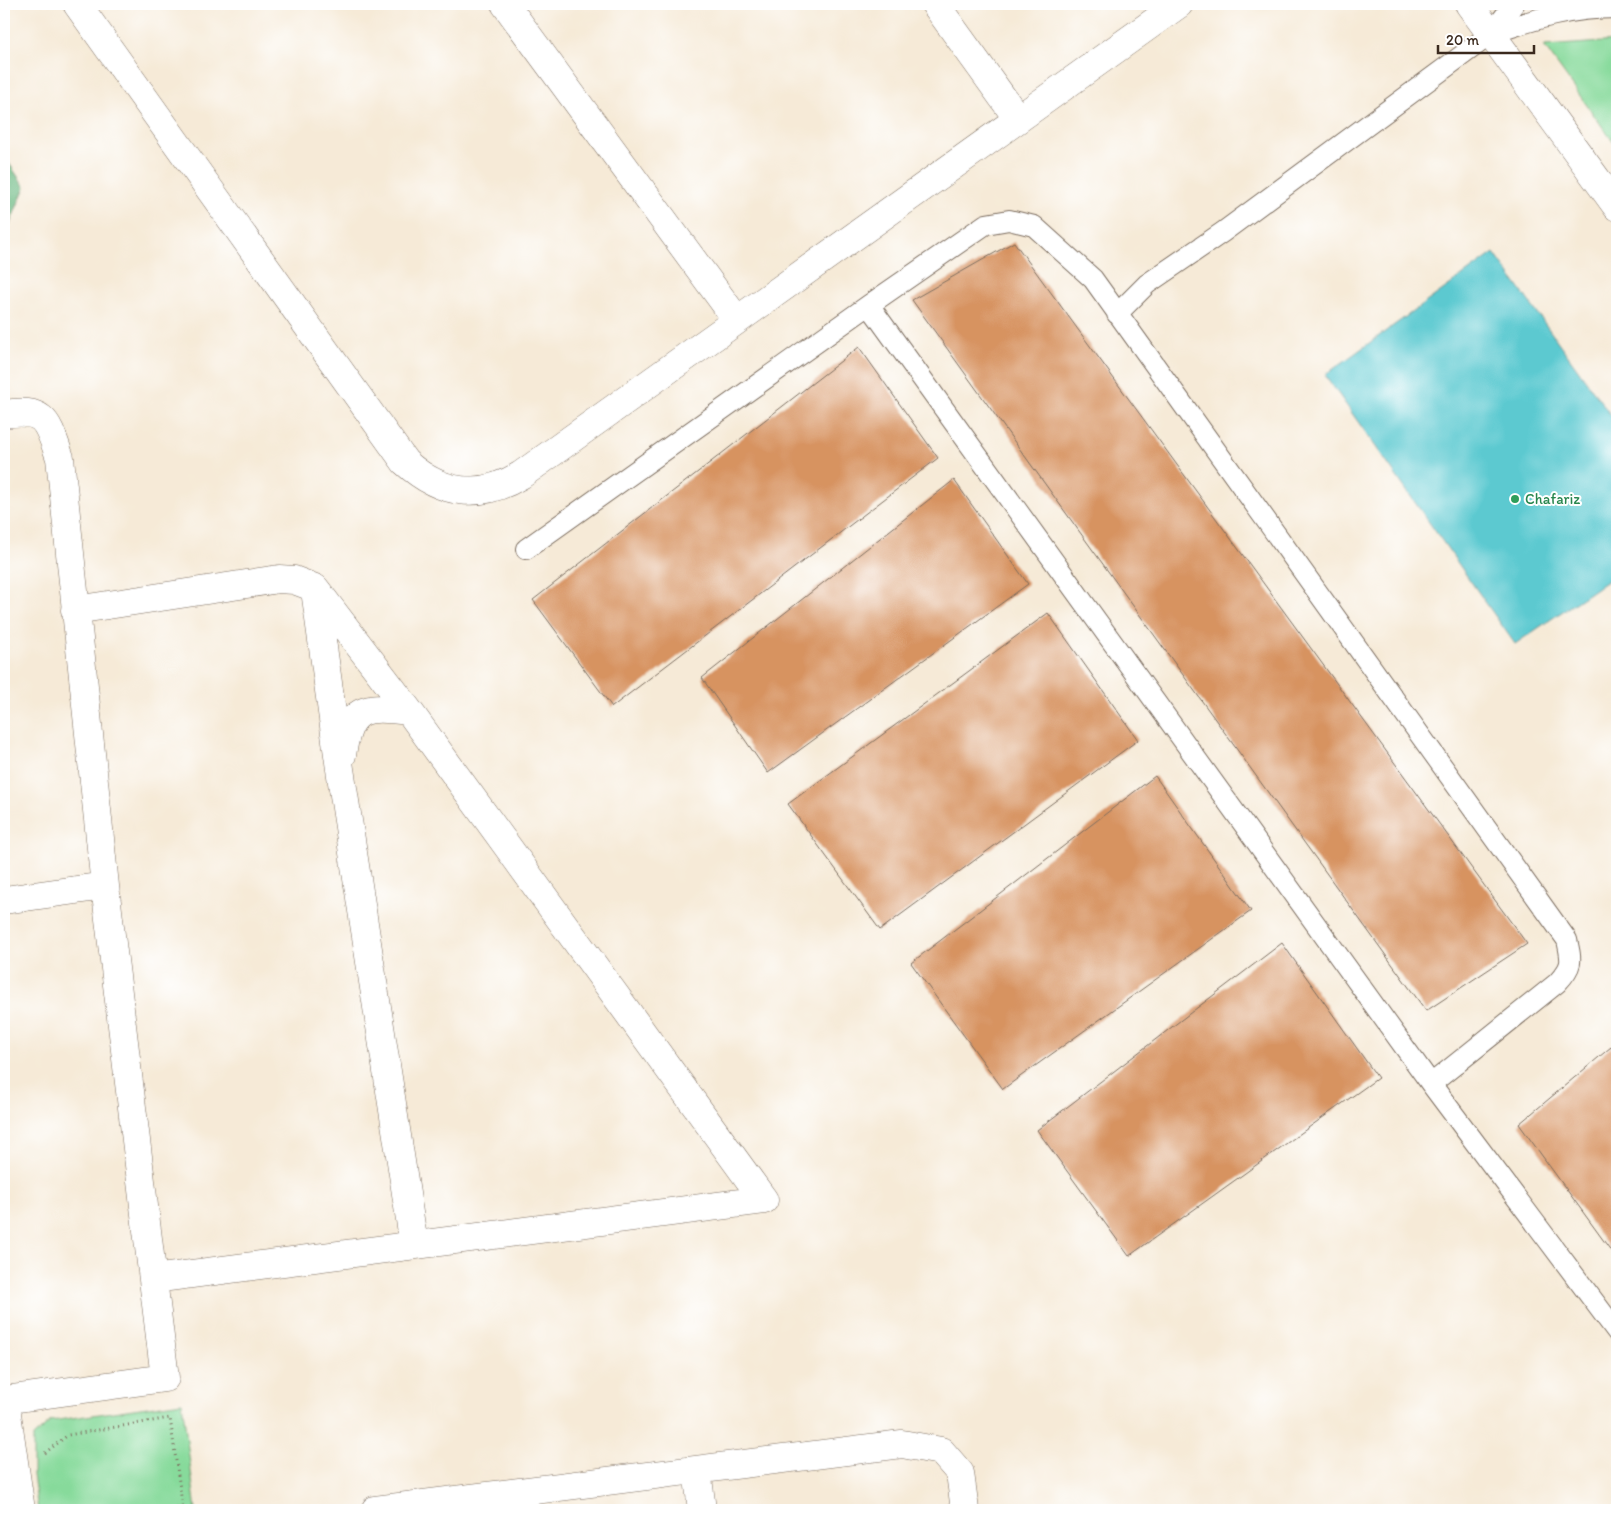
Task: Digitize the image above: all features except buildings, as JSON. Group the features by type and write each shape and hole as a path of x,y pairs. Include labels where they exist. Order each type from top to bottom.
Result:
{"street":[{"path":"77,4 405,462 427,480 454,490 468,491 489,489 509,482 1179,4"},
{"path":"505,4 737,320"},
{"path":"935,4 1018,119"},
{"path":"1469,4 1617,207"},
{"path":"14,412 35,413 45,421 60,458 105,886 165,1378 4,1400 21,1510"},
{"path":"75,610 280,579 294,580 315,588 409,711 764,1200 154,1279"},
{"path":"315,588 340,769 414,1246"},
{"path":"340,769 345,731 352,719 367,710 380,708 409,711"},
{"path":"4,900 105,886"},
{"path":"375,1510 460,1505 697,1470 902,1444 941,1451 960,1473 965,1510"},
{"path":"697,1470 702,1510"}],"lane":[{"path":"1117,314 1147,284 1222,232 1491,34 1514,4"},
{"path":"1491,34 1548,16 1586,8 1617,8"},
{"path":"526,549 986,224 1008,220 1034,226 1093,279 1567,940 1571,957 1570,969 1557,984 1431,1084"},
{"path":"869,305 1431,1084 1617,1332"}],"path":[{"path":"47,1461 45,1451 68,1435 170,1418 183,1510"}],"green space":[{"path":"1617,41 1617,147 1544,46"},
{"path":"4,156 25,187 4,238"},
{"path":"182,1402 196,1510 38,1510 33,1475 33,1437 51,1421"}],"water":[{"name":"Chafariz","path":"1494,253 1617,424 1617,574 1515,644 1325,375"}],"place":[{"name":"Chafariz","path":"1515,499"}]}
